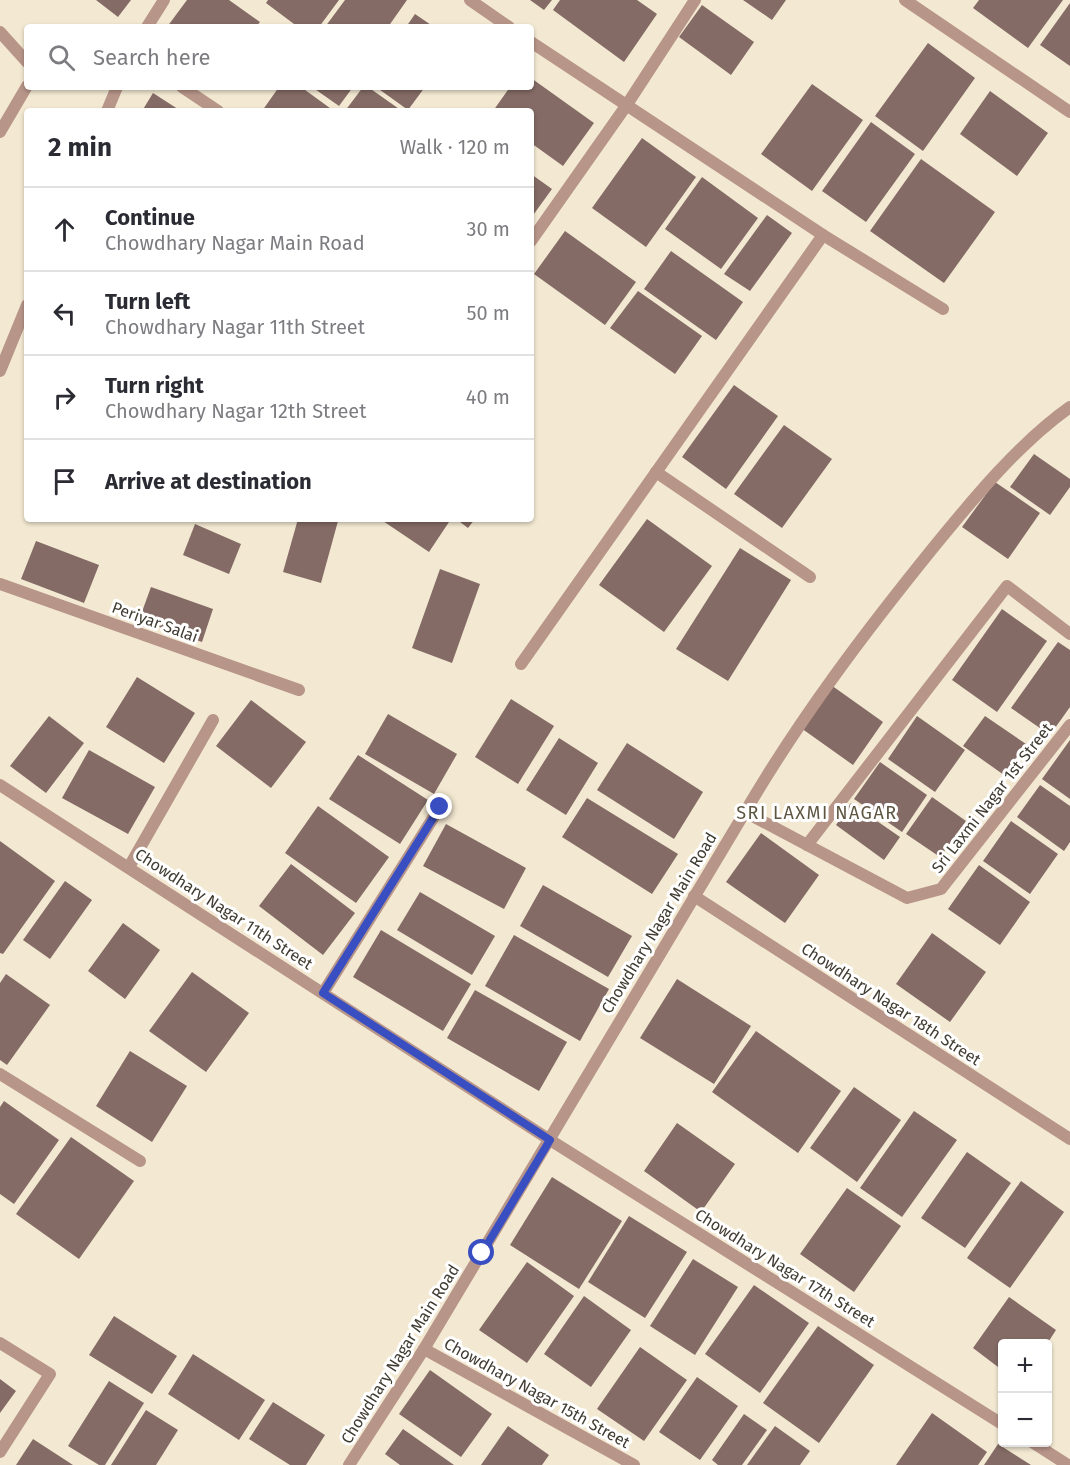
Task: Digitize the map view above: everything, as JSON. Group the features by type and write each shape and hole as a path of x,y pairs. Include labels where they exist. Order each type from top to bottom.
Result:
{"street":[{"path":"149,24 164,0"},
{"path":"470,0 506,24"},
{"path":"534,237 626,106 695,0"},
{"path":"905,0 1070,112"},
{"path":"0,32 24,59"},
{"path":"534,44 823,235 943,309"},
{"path":"0,132 25,90"},
{"path":"109,108 116,90"},
{"path":"186,90 214,108"},
{"path":"520,664 823,235"},
{"path":"0,370 24,312"},
{"name":"Chowdhary Nagar Main Road","path":"349,1465 424,1349 777,760 871,624 974,498 1054,418 1070,407"},
{"path":"656,472 810,577"},
{"name":"Periyar Salai","path":"0,584 299,690"},
{"path":"807,844 1007,586 1070,634"},
{"path":"129,867 213,720"},
{"name":"Sri Laxmi Nagar 1st Street","path":"745,812 907,898 942,889 1070,725"},
{"name":"Chowdhary Nagar 11th Street","path":"0,785 550,1140"},
{"path":"323,993 440,807"},
{"name":"Chowdhary Nagar 18th Street","path":"694,896 1070,1139"},
{"path":"0,1074 140,1161"},
{"name":"Chowdhary Nagar 17th Street","path":"550,1140 998,1421"},
{"path":"0,1344 50,1374 0,1452"},
{"name":"Chowdhary Nagar 15th Street","path":"424,1349 634,1465"},
{"path":"1039,1447 1068,1465"}],"building":[{"path":"96,0 131,0 118,17"},
{"path":"187,0 229,0 260,22 258,24 169,24"},
{"path":"268,0 339,0 321,24 294,24 266,3"},
{"path":"345,0 407,0 390,24 327,24"},
{"path":"530,0 552,0 544,10"},
{"path":"560,0 637,0 657,14 624,62 553,10"},
{"path":"743,0 786,0 772,20"},
{"path":"979,0 1063,0 1028,48 973,8"},
{"path":"1070,3 1070,66 1040,45"},
{"path":"702,5 754,42 731,75 679,37"},
{"path":"415,14 430,24 408,24"},
{"path":"928,43 975,78 923,151 875,116"},
{"path":"534,80 594,123 563,166 534,145 534,108 495,108 508,90 534,90"},
{"path":"812,84 863,120 812,191 761,154"},
{"path":"277,90 305,90 330,108 264,108"},
{"path":"316,90 351,90 339,106"},
{"path":"361,90 372,90 398,108 347,108"},
{"path":"380,90 423,90 409,108 405,108"},
{"path":"990,91 1048,133 1017,176 960,134"},
{"path":"153,93 176,108 144,108"},
{"path":"871,122 915,154 866,222 822,191"},
{"path":"642,138 696,177 646,247 592,208"},
{"path":"921,159 995,212 944,283 870,231"},
{"path":"534,176 552,189 534,214"},
{"path":"702,177 758,218 721,269 665,229"},
{"path":"767,215 792,233 750,291 724,274"},
{"path":"565,231 636,282 605,325 534,274"},
{"path":"671,251 743,302 716,340 644,289"},
{"path":"638,291 702,336 675,374 610,328"},
{"path":"734,385 778,416 726,489 682,457"},
{"path":"784,425 832,459 782,528 734,494"},
{"path":"1034,454 1070,479 1070,487 1050,515 1010,487"},
{"path":"995,482 1040,513 1008,559 962,527"},
{"path":"647,519 712,566 664,632 599,585"},
{"path":"297,522 338,522 321,583 283,572"},
{"path":"384,522 449,522 429,552"},
{"path":"460,522 473,522 468,528"},
{"path":"195,524 241,544 229,574 183,555"},
{"path":"36,541 99,565 84,603 21,579"},
{"path":"740,548 791,580 728,681 676,649"},
{"path":"440,569 480,584 452,663 412,648"},
{"path":"151,587 213,609 202,642 139,620"},
{"path":"1002,609 1047,641 997,712 952,680"},
{"path":"1058,642 1070,650 1070,707 1050,735 1011,708"},
{"path":"137,677 195,713 164,763 106,727"},
{"path":"831,685 883,722 853,765 801,728"},
{"path":"511,699 554,726 518,784 475,757"},
{"path":"251,700 306,742 271,788 216,746"},
{"path":"388,714 457,754 434,794 365,754"},
{"path":"49,716 84,743 46,793 10,766"},
{"path":"917,716 965,750 935,792 888,759"},
{"path":"985,716 1026,744 1004,775 963,746"},
{"path":"559,738 598,763 566,815 526,790"},
{"path":"1070,740 1070,799 1042,779"},
{"path":"627,743 703,792 674,839 597,790"},
{"path":"89,750 155,787 128,834 62,798"},
{"path":"358,755 428,800 400,844 329,799"},
{"path":"880,762 927,795 902,832 854,799"},
{"path":"1040,785 1070,806 1070,842 1064,851 1017,817"},
{"path":"932,797 966,821 940,857 906,834"},
{"path":"587,798 678,854 652,894 562,837"},
{"path":"851,803 900,837 884,860 836,825"},
{"path":"318,806 389,857 356,903 285,853"},
{"path":"1011,821 1058,854 1030,894 983,861"},
{"path":"446,824 526,868 504,909 423,866"},
{"path":"761,833 819,875 785,923 726,882"},
{"path":"0,841 55,881 3,954 0,953"},
{"path":"291,864 355,913 323,955 259,906"},
{"path":"979,865 1030,902 1000,945 948,909"},
{"path":"65,881 92,900 50,959 23,940"},
{"path":"543,885 632,936 608,977 520,926"},
{"path":"420,892 495,936 472,975 397,930"},
{"path":"123,923 160,950 125,999 88,971"},
{"path":"381,930 471,984 443,1031 353,977"},
{"path":"932,933 986,972 950,1022 896,984"},
{"path":"514,935 609,989 580,1041 485,986"},
{"path":"192,972 249,1013 206,1072 149,1031"},
{"path":"6,974 50,1005 7,1065 0,1060 0,983"},
{"path":"677,979 751,1026 714,1084 640,1038"},
{"path":"475,990 567,1042 539,1091 447,1038"},
{"path":"756,1031 841,1091 798,1153 712,1092"},
{"path":"130,1051 187,1086 152,1142 96,1106"},
{"path":"854,1087 901,1120 857,1182 810,1148"},
{"path":"4,1101 59,1140 14,1204 0,1194 0,1107"},
{"path":"914,1111 957,1140 902,1217 860,1188"},
{"path":"677,1123 735,1164 701,1212 644,1171"},
{"path":"71,1137 134,1181 79,1259 16,1214"},
{"path":"967,1152 1011,1183 965,1248 921,1218"},
{"path":"552,1177 622,1221 579,1289 510,1245"},
{"path":"1021,1181 1064,1212 1010,1288 967,1258"},
{"path":"847,1188 901,1226 854,1292 800,1254"},
{"path":"629,1216 687,1252 645,1318 588,1282"},
{"path":"693,1259 738,1287 695,1355 650,1326"},
{"path":"527,1262 574,1296 527,1363 479,1330"},
{"path":"754,1285 809,1323 760,1393 705,1354"},
{"path":"584,1296 631,1330 591,1387 544,1354"},
{"path":"1009,1297 1056,1330 1050,1339 998,1339 998,1367 973,1348"},
{"path":"114,1316 177,1356 152,1394 89,1355"},
{"path":"818,1326 874,1365 819,1443 763,1403"},
{"path":"640,1347 687,1380 644,1441 597,1409"},
{"path":"193,1354 265,1400 239,1440 168,1394"},
{"path":"430,1370 492,1414 461,1457 399,1414"},
{"path":"697,1377 738,1406 700,1460 659,1432"},
{"path":"0,1379 16,1391 0,1413"},
{"path":"109,1381 144,1403 105,1465 99,1465 68,1446"},
{"path":"273,1402 325,1435 306,1465 290,1465 249,1439"},
{"path":"146,1410 178,1430 156,1465 111,1465"},
{"path":"932,1413 987,1452 978,1465 896,1465"},
{"path":"744,1414 767,1430 742,1465 718,1465 712,1460"},
{"path":"508,1426 549,1455 542,1465 481,1465"},
{"path":"775,1426 810,1451 800,1465 747,1465"},
{"path":"403,1429 454,1465 400,1465 385,1454"},
{"path":"33,1439 73,1465 16,1465"},
{"path":"998,1444 998,1447 1003,1447 1031,1465 984,1465"}],"district":[{"name":"SRI LAXMI NAGAR","path":"817,813"}],"route":[{"path":"440,807 323,993 550,1140 482,1253"}]}
